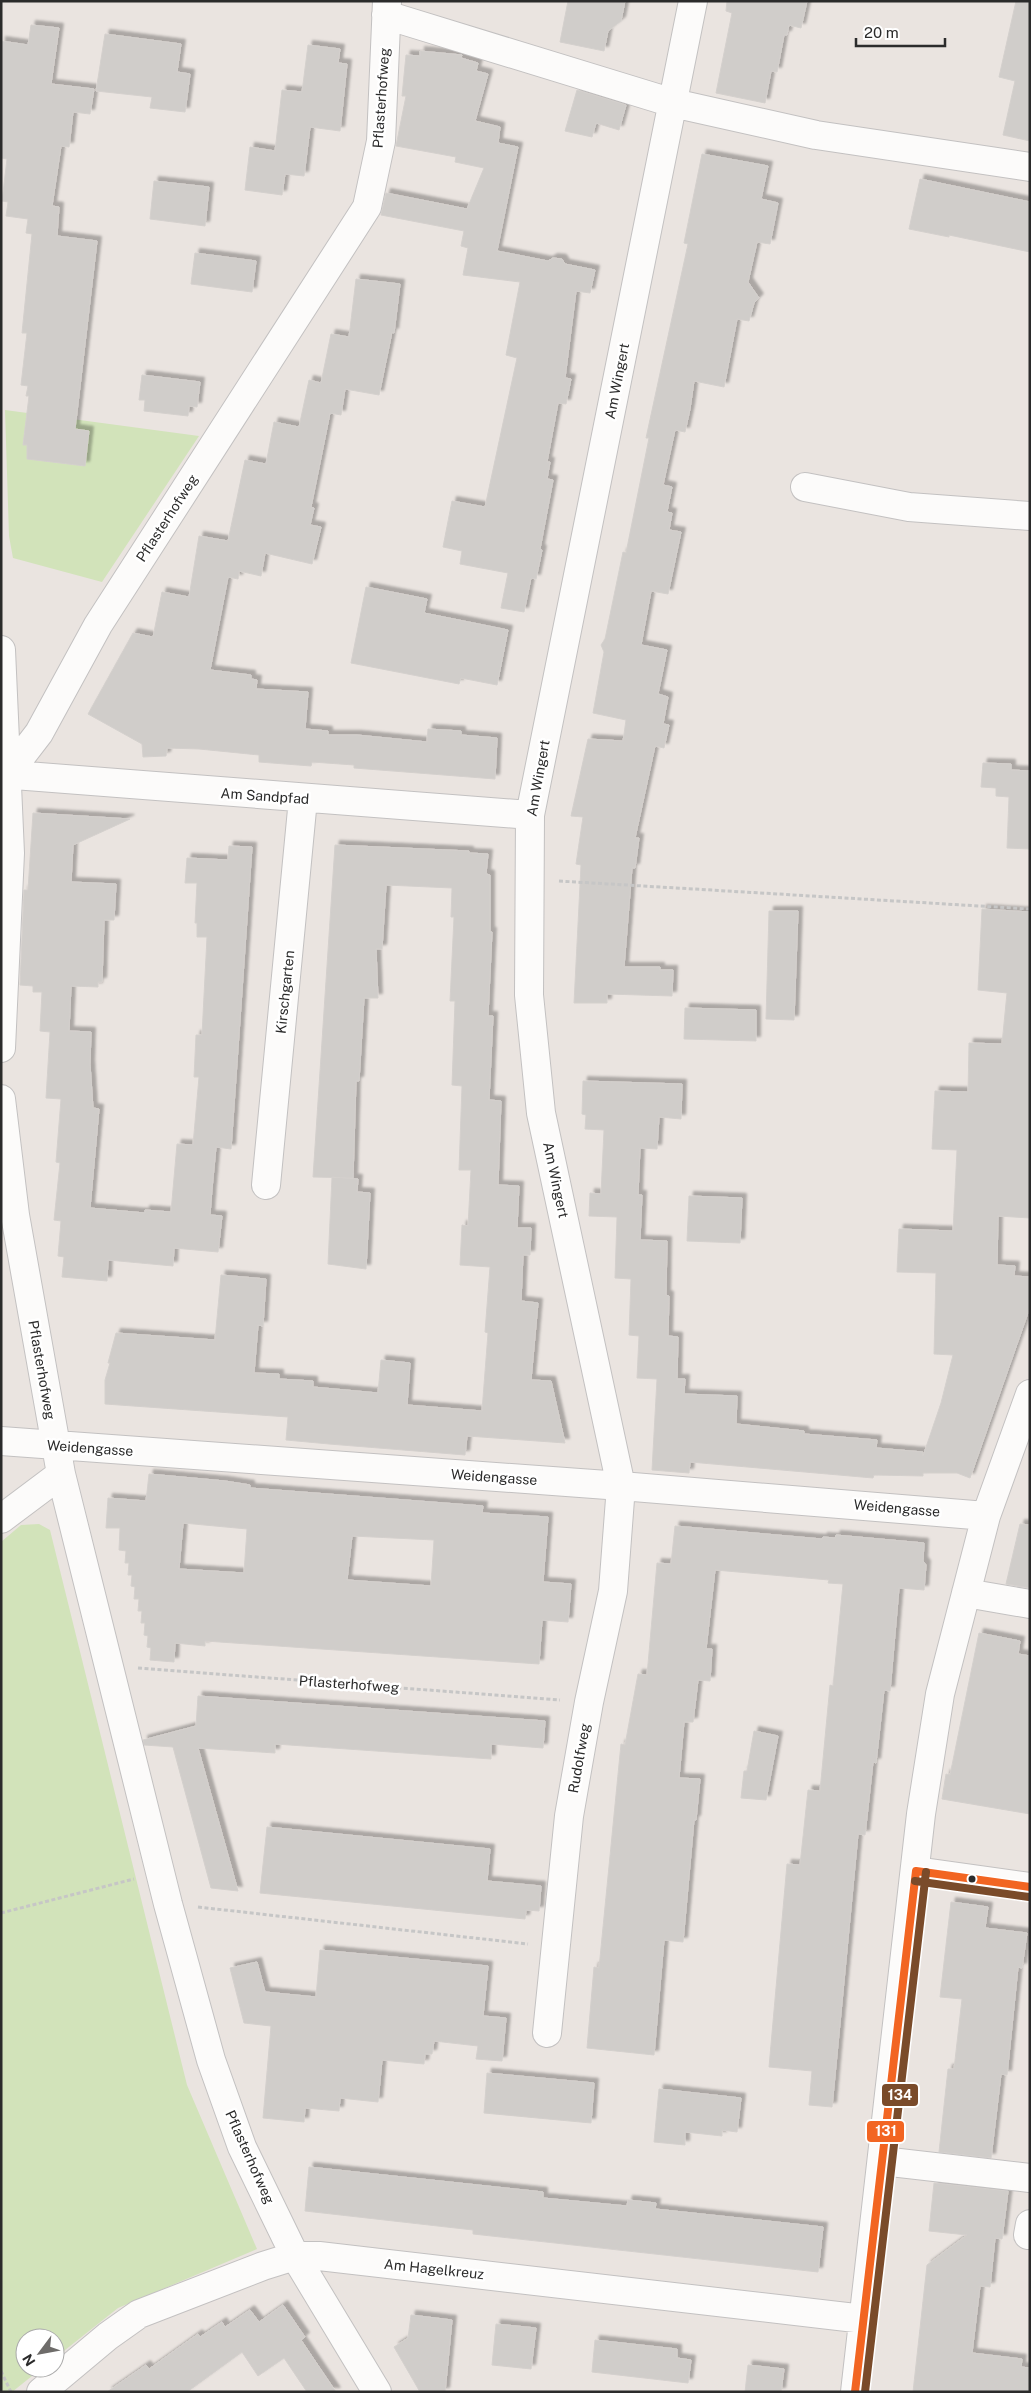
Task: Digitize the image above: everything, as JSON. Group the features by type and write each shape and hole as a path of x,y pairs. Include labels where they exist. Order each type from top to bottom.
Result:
{"street":[{"name":"Am Wingert","path":"621,1486 541,1113 529,995 530,815 693,1"},
{"path":"387,8 673,104 816,135 1030,167"},
{"name":"Pflasterhofweg","path":"4,775 39,733 98,625 367,207 381,141 387,8"},
{"path":"805,487 909,507 1030,516"},
{"path":"1,650 4,775 10,853 1,1048"},
{"name":"Am Sandpfad","path":"4,775 530,815"},
{"name":"Kirschgarten","path":"266,1184 304,799"},
{"name":"Pflasterhofweg","path":"1,1099 15,1215 61,1474 168,1904 210,2060 242,2147 295,2256 377,2392"},
{"path":"855,2392 921,1814 940,1694 986,1516 1030,1394"},
{"name":"Weidengasse","path":"1,1441 621,1486 986,1516"},
{"path":"1,1519 61,1474"},
{"name":"Rudolfweg","path":"548,2033 569,1816 589,1702 613,1591 621,1486"},
{"path":"966,1593 1030,1604"},
{"path":"916,1871 1030,1887"},
{"path":"882,2161 1030,2178"},
{"name":"Am Hagelkreuz","path":"41,2392 108,2336 139,2314 295,2256 319,2256 864,2319"}],"path":[{"path":"530,880 1030,909"},
{"name":"Pflasterhofweg","path":"110,1666 589,1702"},
{"path":"1,1913 160,1872"},
{"path":"168,1904 555,1947"},
{"path":"1,2371 11,2392"}],"green space":[{"path":"5,410 199,436 102,582 13,558 9,536"},
{"path":"39,1524 50,1530 187,2085 257,2249 118,2308 65,2350 65,2328 15,2328 15,2378 30,2378 12,2392 1,2392 1,1542 21,1525"}],"building":[{"path":"568,1 625,1 621,21 608,31 604,51 560,42"},
{"path":"727,1 807,1 801,28 789,25 787,35 784,35 777,72 771,71 765,103 716,93 732,13 726,11"},
{"path":"1016,1 1030,1 1030,141 1003,135 1015,81 999,77"},
{"path":"31,25 59,28 51,84 94,89 90,114 73,112 69,147 61,146 52,206 59,207 57,236 97,241 75,429 89,431 85,466 27,459 27,445 23,445 29,396 26,396 28,386 21,385 27,333 22,333 32,234 26,233 28,219 6,216 8,202 2,201 7,159 1,158 1,41 28,45"},
{"path":"105,34 181,44 177,72 190,74 185,112 150,108 152,97 96,91"},
{"path":"308,45 340,49 338,63 347,64 340,131 310,127 304,176 285,174 282,195 245,190 250,147 275,151 282,90 302,92"},
{"path":"420,51 462,55 461,58 478,63 476,71 488,74 475,121 500,127 498,143 518,147 497,251 548,261 553,258 562,259 565,264 595,270 590,293 576,291 565,378 571,379 566,404 558,403 547,462 550,462 547,479 553,480 540,549 542,550 536,579 531,578 524,612 501,608 508,573 460,564 462,551 443,547 452,501 485,507 517,358 506,355 520,282 463,275 468,248 461,246 464,231 381,215 386,193 467,209 484,168 455,162 456,157 396,146 406,96 402,96 406,55 420,56"},
{"path":"577,90 626,105 619,130 596,123 592,137 565,131"},
{"path":"702,154 768,166 761,199 778,203 770,244 757,242 748,282 759,298 754,303 749,321 737,319 724,387 694,381 685,432 675,430 663,485 672,487 667,512 672,513 669,530 681,532 668,594 651,591 641,645 667,650 658,694 668,697 663,724 669,725 664,748 655,746 635,838 639,838 635,868 632,868 624,967 660,967 660,970 673,970 672,996 607,994 607,1003 574,1003 581,865 576,864 583,817 571,816 588,739 623,741 626,720 593,713 604,652 601,645 605,639 623,552 626,553 649,438 646,438 688,244 684,243"},
{"path":"920,179 1030,202 1030,252 949,235 949,237 909,229"},
{"path":"154,181 209,187 205,226 150,219"},
{"path":"195,253 256,261 252,292 191,284"},
{"path":"356,279 400,284 394,333 392,332 379,395 345,389 341,415 330,413 311,507 314,508 310,525 321,527 312,564 265,553 261,576 239,571 238,579 228,577 210,670 251,675 251,679 257,680 256,689 308,692 305,729 328,731 328,735 357,735 427,742 428,729 461,731 461,735 497,738 495,779 354,768 354,765 312,762 311,766 259,762 259,755 199,749 167,748 166,756 143,757 142,744 88,714 133,633 153,637 162,592 189,597 199,536 228,541 245,460 266,464 274,422 299,427 309,380 321,383 331,334 349,337"},
{"path":"142,375 200,382 197,407 189,406 188,416 144,411 145,400 139,400"},
{"path":"366,587 427,599 424,613 508,630 497,685 461,678 459,684 351,663"},
{"path":"983,763 1011,764 1011,770 1030,771 1030,849 1007,848 1009,797 996,796 996,788 981,787"},
{"path":"33,813 130,819 73,845 71,882 116,884 114,920 104,920 102,982 98,982 98,987 71,986 69,1031 91,1032 90,1064 93,1108 99,1109 90,1208 145,1213 145,1210 171,1212 177,1144 193,1145 199,1077 194,1077 196,1035 202,1035 207,937 197,937 197,923 195,923 197,883 185,883 187,858 228,860 229,846 252,847 231,1149 216,1147 212,1189 210,1215 222,1216 218,1252 174,1248 173,1266 108,1260 107,1281 62,1277 64,1257 58,1256 61,1221 54,1220 60,1163 56,1162 61,1099 46,1098 50,1032 40,1031 42,992 33,992 33,986 20,985 24,890 28,890"},
{"path":"335,845 469,851 469,853 488,854 486,874 490,875 490,932 492,932 488,1016 493,1016 489,1100 501,1101 498,1185 519,1186 517,1228 531,1228 530,1255 523,1255 521,1301 538,1303 531,1380 551,1381 565,1443 467,1436 465,1455 329,1444 286,1440 288,1417 105,1404 105,1380 116,1333 215,1340 221,1275 266,1279 263,1326 258,1325 254,1373 279,1374 279,1379 313,1381 313,1387 378,1393 381,1360 410,1363 407,1405 482,1411 488,1333 485,1332 490,1267 460,1265 462,1225 468,1226 471,1170 459,1170 462,1086 452,1085 455,1001 450,1001 454,917 451,917 452,888 386,885 382,949 376,949 378,998 364,998 359,1081 356,1081 353,1178 313,1177"},
{"path":"982,909 1030,912 1030,1218 998,1216 997,1265 1015,1266 1014,1276 1030,1277 1030,1307 970,1478 957,1473 923,1473 923,1476 874,1475 873,1478 690,1462 689,1473 652,1470 657,1379 637,1378 639,1336 629,1335 631,1279 615,1278 617,1217 589,1216 590,1193 601,1194 604,1130 585,1129 586,1115 582,1114 583,1081 682,1084 681,1119 659,1117 657,1149 640,1148 638,1195 642,1195 640,1240 667,1241 666,1295 669,1296 668,1336 678,1337 677,1379 685,1379 684,1394 737,1396 736,1424 804,1431 804,1434 877,1440 876,1448 923,1452 923,1456 941,1403 953,1355 934,1354 936,1273 897,1272 899,1229 953,1231 957,1150 932,1149 935,1091 968,1092 969,1043 1002,1044 1007,993 978,990"},
{"path":"769,911 798,911 794,1020 766,1019"},
{"path":"685,1008 756,1010 756,1041 684,1039"},
{"path":"332,1177 358,1179 357,1192 370,1193 366,1269 328,1264"},
{"path":"689,1196 742,1198 740,1243 687,1241"},
{"path":"149,1474 225,1481 250,1485 250,1488 483,1506 482,1513 548,1517 543,1582 571,1584 568,1622 542,1620 539,1664 205,1641 205,1646 175,1643 174,1662 150,1660 151,1648 147,1647 148,1636 144,1635 145,1623 141,1623 142,1611 138,1611 139,1599 134,1599 135,1587 131,1586 132,1575 128,1575 129,1563 125,1563 126,1551 119,1550 120,1528 106,1528 108,1498 146,1501","holes":["183,1523 247,1529 244,1573 179,1569","352,1536 434,1540 431,1586 347,1580"]},
{"path":"1020,1524 1030,1525 1030,1588 1006,1584"},
{"path":"675,1526 822,1539 823,1537 835,1538 836,1535 924,1543 923,1561 926,1565 924,1590 899,1588 890,1691 884,1690 876,1763 873,1762 865,1835 858,1834 832,2107 809,2105 812,2071 769,2067 787,1864 800,1865 808,1790 820,1791 830,1685 833,1686 843,1584 828,1583 829,1580 715,1570 706,1649 712,1649 710,1681 698,1680 693,1722 684,1722 679,1778 700,1779 696,1820 694,1820 683,1942 664,1940 654,2055 587,2048 594,1967 599,1968 621,1744 625,1745 638,1674 647,1675 657,1563 671,1564"},
{"path":"979,1633 1020,1641 1018,1654 1030,1656 1030,1814 942,1799 946,1774 950,1775"},
{"path":"198,1696 545,1721 543,1748 491,1744 491,1759 275,1744 275,1753 198,1748 238,1891 211,1888 173,1747 144,1745 143,1740 196,1726"},
{"path":"754,1731 778,1736 766,1800 741,1798 744,1771 747,1771"},
{"path":"267,1827 490,1849 487,1881 541,1886 539,1911 526,1910 525,1919 260,1893"},
{"path":"951,1902 988,1907 985,1928 1027,1933 1022,1968 1018,1967 1007,2075 1001,2074 991,2158 939,2152 948,2069 954,2069 962,1999 940,1997"},
{"path":"320,1950 488,1966 483,2016 506,2018 502,2061 476,2059 478,2046 434,2041 432,2054 425,2054 424,2064 382,2060 378,2102 340,2098 339,2111 305,2108 304,2122 263,2118 271,2026 244,2023 230,1968 257,1962 265,1992 316,1997"},
{"path":"487,2073 594,2083 591,2123 484,2113"},
{"path":"659,2089 741,2098 737,2132 722,2130 722,2136 685,2132 685,2145 654,2142"},
{"path":"309,2167 543,2192 543,2198 627,2206 628,2200 656,2203 655,2209 823,2227 818,2272 473,2234 473,2230 305,2211"},
{"path":"934,2183 1008,2191 1002,2239 995,2238 990,2287 980,2286 972,2353 1022,2359 1021,2367 1030,2368 1030,2392 913,2392 927,2265 967,2235 929,2231"},
{"path":"283,2305 305,2337 301,2340 336,2392 307,2392 284,2358 258,2376 242,2352 187,2392 107,2392 146,2365 149,2369 198,2334 200,2337 222,2322 225,2327 250,2310 259,2322"},
{"path":"411,2315 452,2320 445,2392 420,2392 394,2347 408,2338"},
{"path":"496,2324 536,2328 531,2369 492,2365"},
{"path":"595,2340 677,2349 677,2358 691,2360 688,2383 592,2372"},
{"path":"748,2365 784,2369 781,2392 745,2392"}],"transit line":[{"name":"131","path":"916,1871 1030,1887"},
{"name":"131","path":"855,2392 916,1871"},
{"name":"134","path":"865,2392 926,1872"},
{"name":"134","path":"915,1881 1029,1897"}]}
